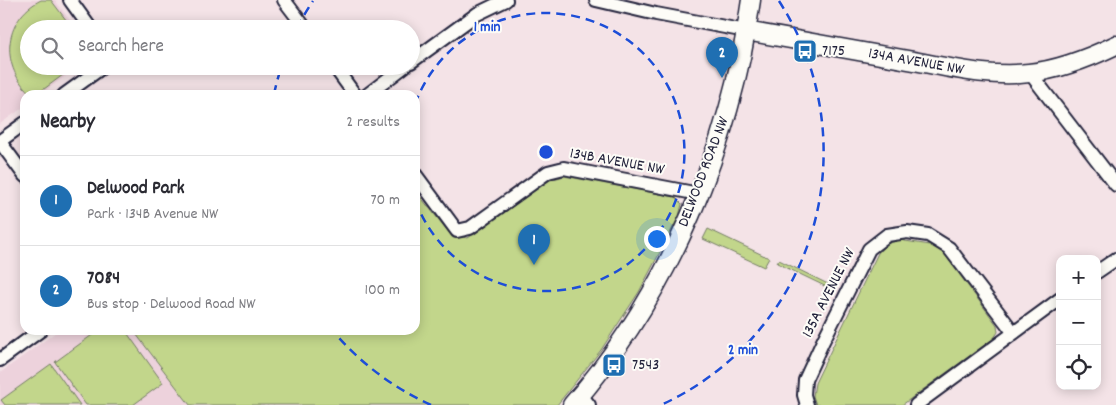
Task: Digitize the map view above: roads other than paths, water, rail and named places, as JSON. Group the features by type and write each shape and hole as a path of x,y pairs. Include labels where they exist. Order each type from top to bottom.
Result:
{"street":[{"path":"70,0 84,20"},
{"path":"284,0 299,20"},
{"path":"420,55 477,14 506,0"},
{"name":"134A AVENUE NW","path":"596,0 656,14 746,31 963,70 999,74 1030,73 1077,61 1116,45"},
{"name":"DELWOOD ROAD NW","path":"581,402 646,301 674,249 699,194 726,116 746,31 751,0"},
{"path":"1030,73 1116,185"},
{"path":"71,90 92,75"},
{"path":"341,75 352,90"},
{"path":"374,90 394,75"},
{"path":"20,127 0,142 20,169"},
{"name":"134B AVENUE NW","path":"420,181 457,231 470,228 548,172 564,168 699,194"},
{"name":"135A AVENUE NW","path":"806,400 806,380 812,364 869,249 887,235 907,232 928,235 949,248 1014,332"},
{"path":"1101,269 1116,259"},
{"path":"916,405 1056,303"},
{"path":"0,360 34,335"}],"place":[{"name":"7175","path":"805,51"},
{"name":"7084","path":"722,78"},
{"name":"Delwood Park","path":"534,265"},
{"name":"7543","path":"614,365"}]}
